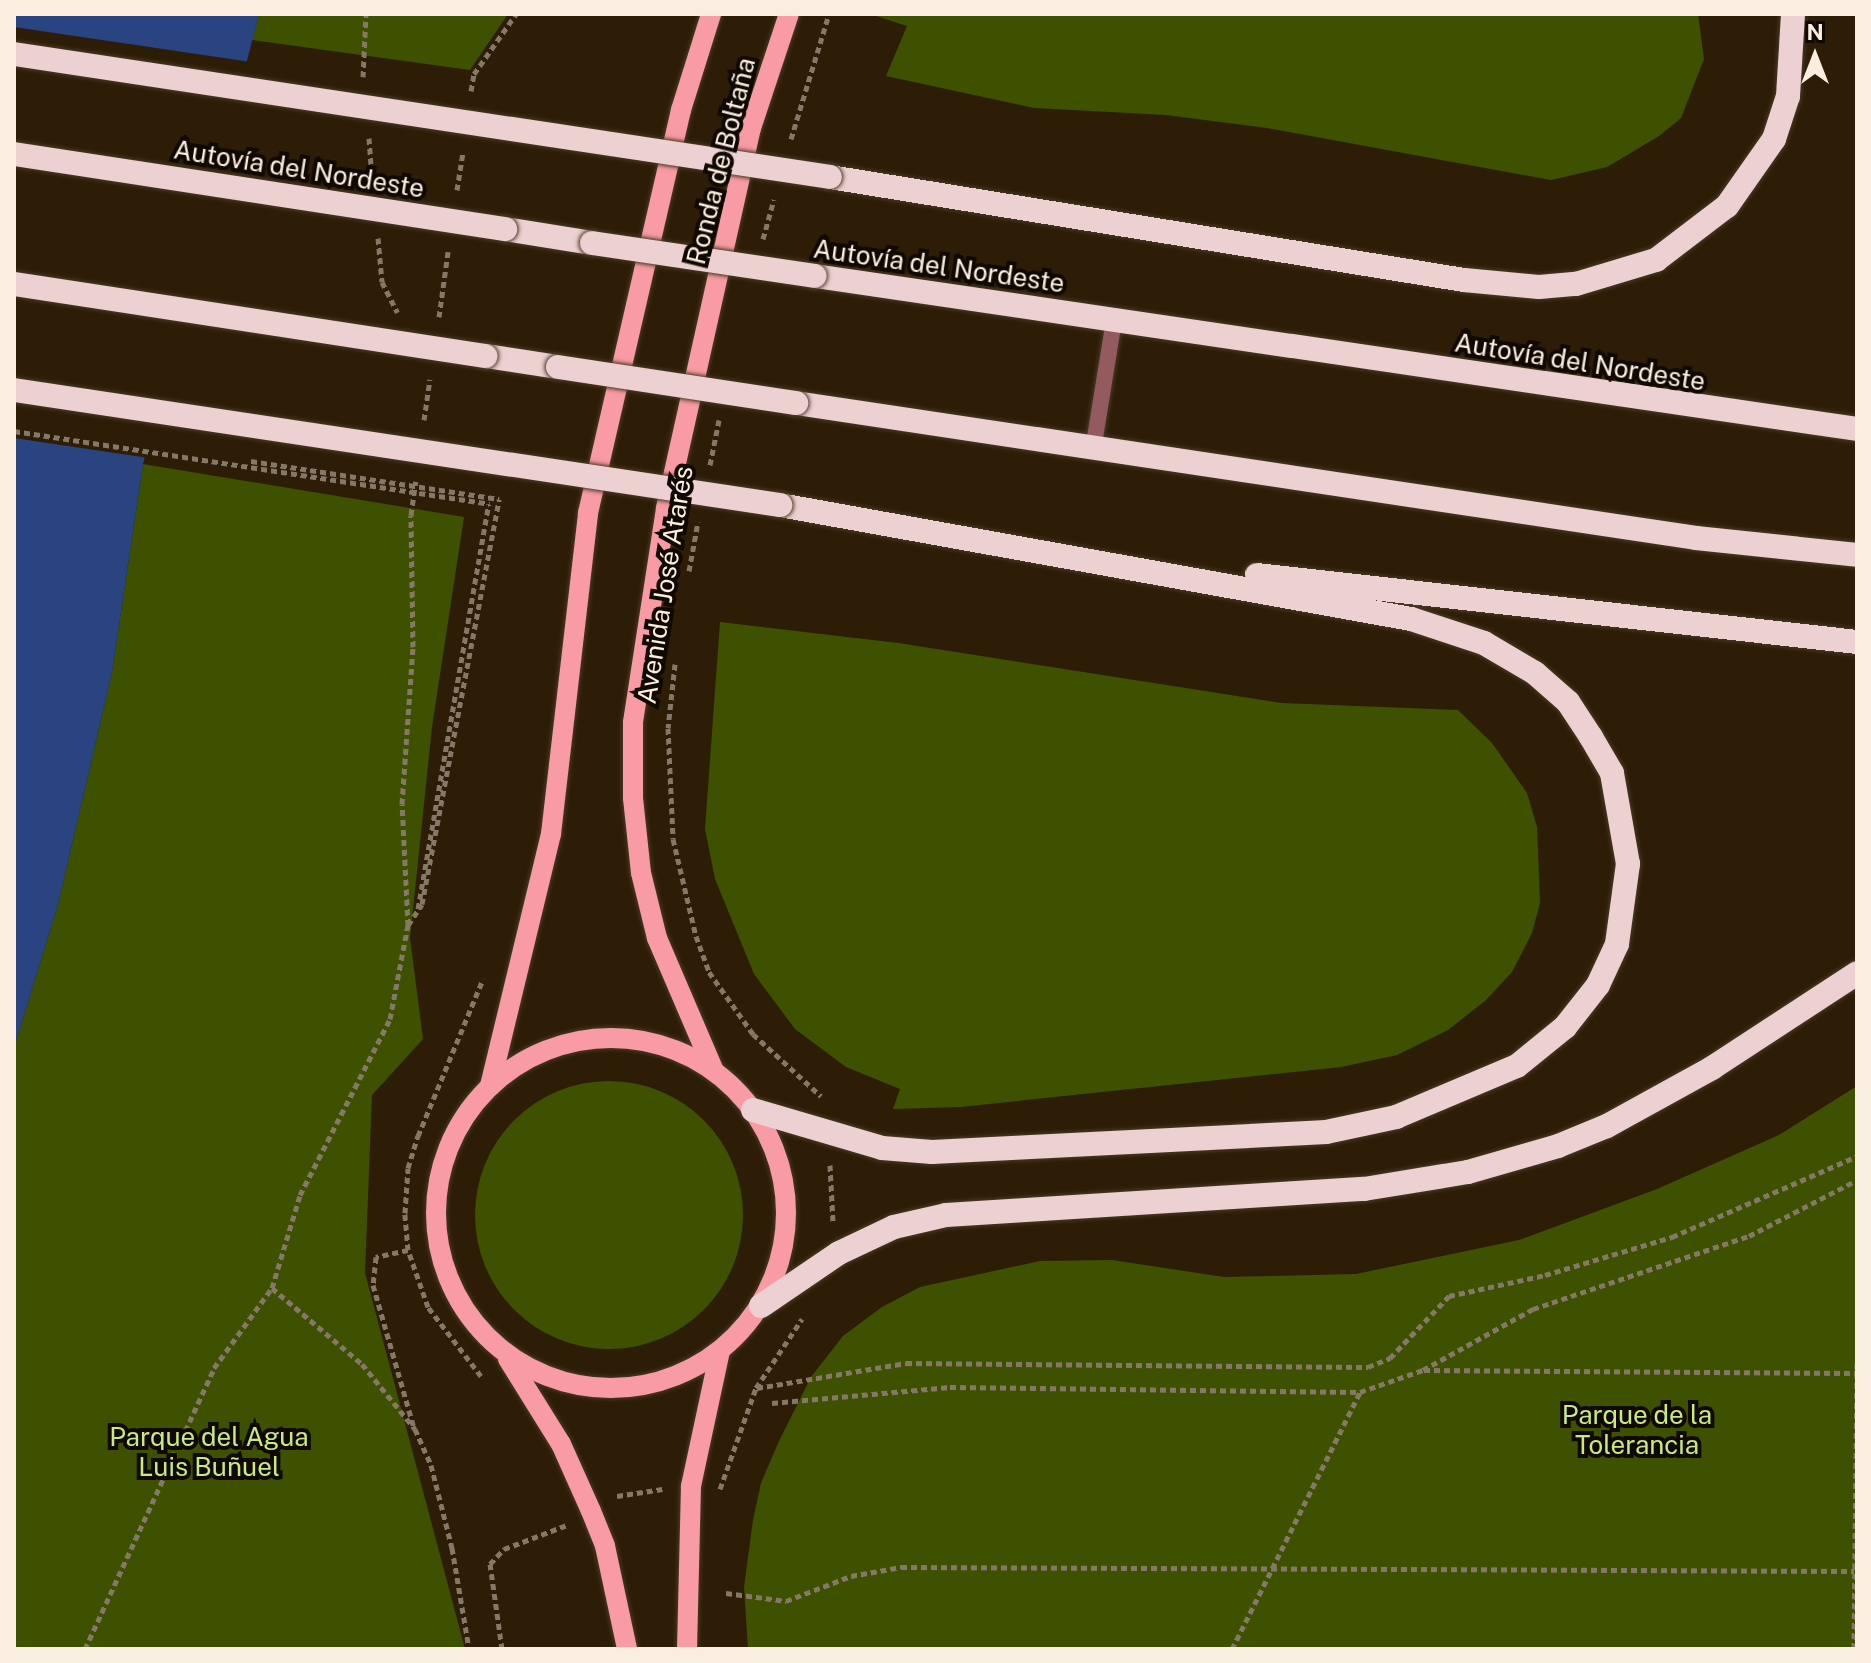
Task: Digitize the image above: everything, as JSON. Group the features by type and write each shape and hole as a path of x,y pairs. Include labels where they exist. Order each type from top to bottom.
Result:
{"highway":[{"path":"14,54 830,177 1464,280 1539,287 1576,284 1656,260 1695,235 1736,194 1774,139 1788,96 1793,14"},
{"name":"Autovía del Nordeste","path":"14,154 592,243 1857,429"},
{"path":"14,284 1093,450 1696,538 1857,555"},
{"path":"14,390 780,505 1079,555 1411,619 1484,643 1535,673 1568,702 1612,773 1628,864 1617,944 1598,985 1565,1027 1517,1066 1396,1117 1326,1132 1047,1151 932,1152 882,1148 829,1135 753,1110"},
{"path":"1079,555 1857,642"},
{"path":"761,1306 839,1253 894,1227 946,1215 1364,1189 1468,1172 1607,1126 1712,1068 1857,973"}],"main road":[{"name":"Ronda de Boltaña","path":"490,1086 551,834 588,513 681,110 711,14"},
{"name":"Ronda de Boltaña","path":"708,322 751,128 789,14"},
{"name":"Avenida José Atarés","path":"708,322 644,634 633,722 633,798 641,873 657,938 714,1071"},
{"path":"504,1352 544,1375 589,1387 635,1387 680,1375 720,1351 761,1306 778,1268 786,1200 773,1146 753,1110 714,1071 671,1048 624,1038 575,1041 529,1058 490,1086 459,1125 440,1173 435,1222 445,1272 469,1316 504,1352 561,1444 605,1546 627,1649"},
{"path":"687,1649 691,1486 720,1351"}],"lane":[{"path":"1093,450 1114,320"}],"path":[{"name":"Avenida José Atarés","path":"708,477 720,417"},
{"path":"14,431 489,504 418,912"},
{"path":"85,1649 214,1368 272,1288 300,1195 390,1019 408,925 418,912 499,499"},
{"name":"Avenida José Atarés","path":"687,582 701,507"},
{"name":"Avenida José Atarés","path":"677,651 669,788 680,880 709,972 753,1034 831,1104 829,1135 839,1253"},
{"path":"756,1388 906,1363 1368,1367 1390,1358 1449,1296 1545,1275 1672,1237 1857,1156"},
{"path":"772,1403 950,1387 1360,1392 1423,1370 1533,1309 1726,1245 1857,1180"},
{"path":"408,1250 376,1257 373,1285 415,1429 431,1465 448,1534 469,1649"},
{"path":"272,1288 362,1364 415,1429"},
{"path":"502,1649 490,1564 504,1549 591,1511 616,1496 691,1486 724,1490 756,1388 778,1348 810,1310"},
{"path":"1854,1649 1857,1363"},
{"path":"1423,1370 1857,1373"},
{"path":"1232,1649 1360,1392"},
{"path":"726,1593 786,1601 851,1576 901,1567 1854,1571"}],"green space":[{"path":"259,14 508,14 470,70 252,40"},
{"path":"870,14 1698,14 1704,59 1681,118 1659,136 1607,167 1551,180 1267,128 1166,115 1034,108 886,76 907,26"},
{"name":"Parque del Agua Luis Buñuel","path":"143,464 464,517 432,727 410,938 423,1039 372,1095 365,1273 465,1649 14,1649 14,1048 58,904 112,672"},
{"path":"720,622 898,643 1282,703 1458,710 1492,743 1527,793 1537,827 1540,903 1532,933 1512,972 1486,1000 1448,1030 1397,1055 1341,1067 960,1107 893,1109 900,1089 846,1067 795,1029 754,974 715,879 705,829"},
{"path":"622,1081 660,1091 684,1103 704,1120 721,1140 733,1164 741,1189 741,1241 733,1266 721,1290 704,1310 684,1327 660,1339 635,1347 596,1349 558,1339 534,1327 505,1300 485,1266 477,1241 475,1202 485,1164 497,1140 524,1111 558,1091 583,1083"},
{"name":"Parque de la Tolerancia","path":"1857,1086 1857,1649 748,1649 744,1587 753,1520 761,1483 779,1441 811,1377 843,1336 882,1307 920,1287 1040,1261 1112,1260 1224,1277 1356,1274 1519,1240 1657,1189 1779,1135"}],"water":[{"path":"14,14 259,14 143,464 112,672 58,904 14,1048"}],"pier":[{"path":"14,27 251,62 149,458 14,438"}]}
